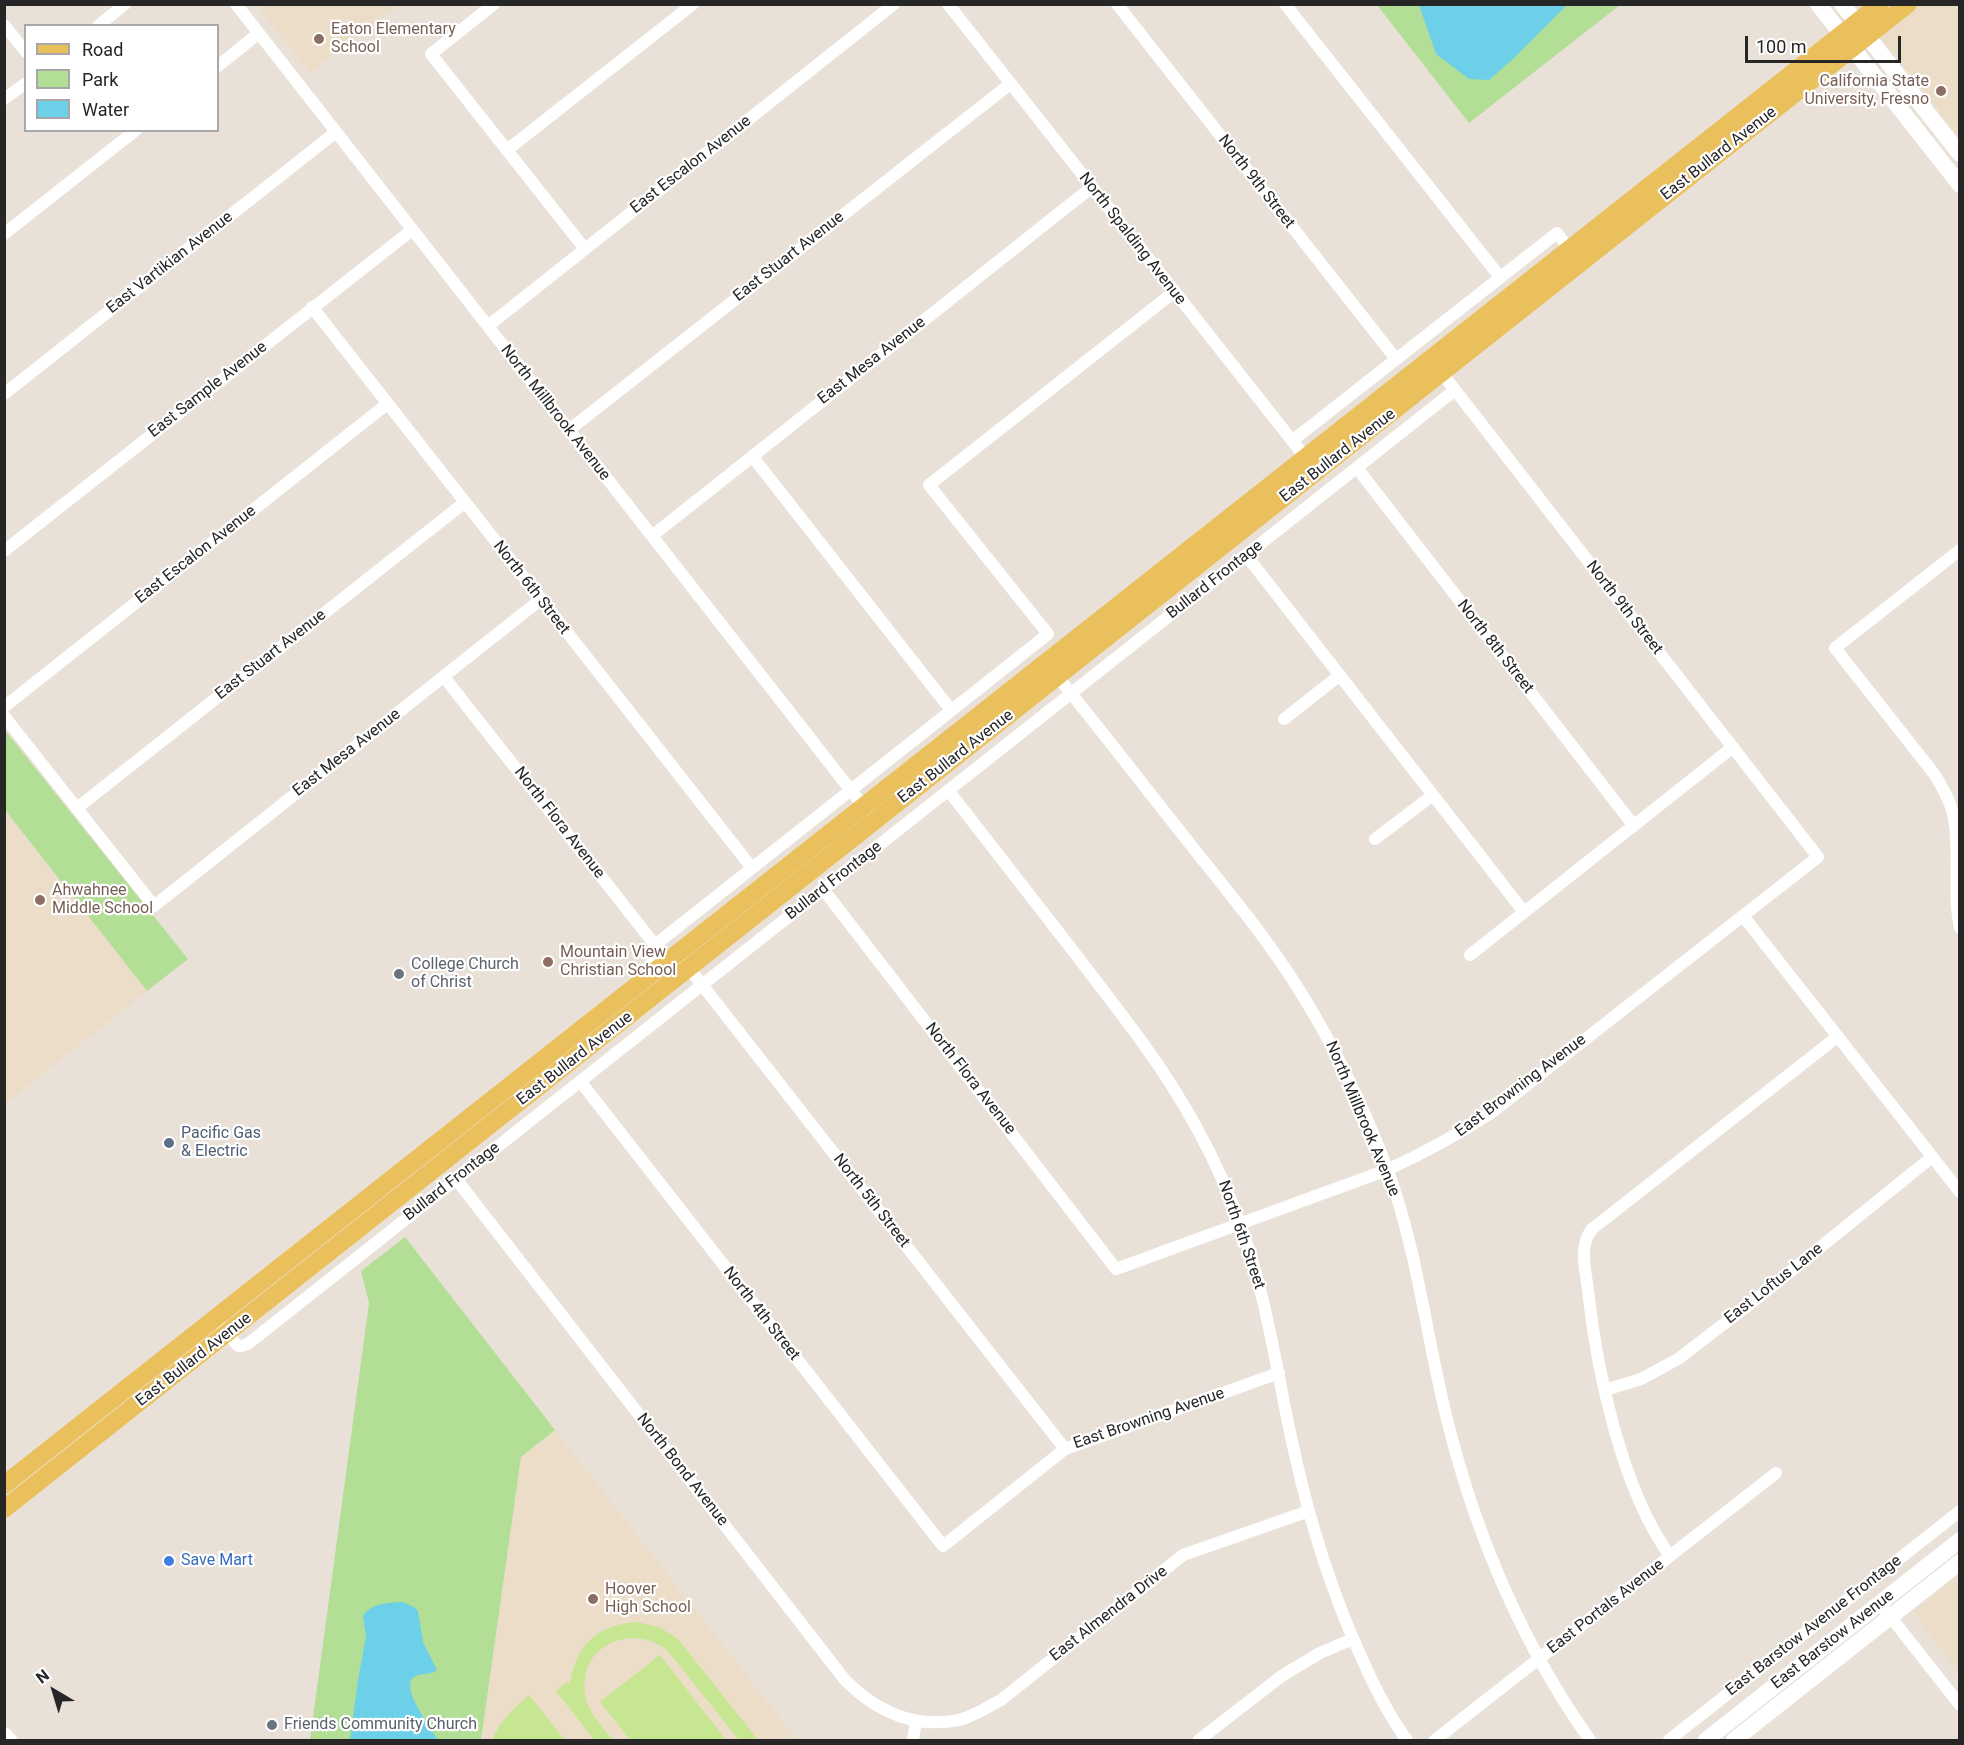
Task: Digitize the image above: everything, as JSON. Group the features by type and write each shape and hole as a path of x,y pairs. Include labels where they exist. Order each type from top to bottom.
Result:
{"main road":[{"path":"1818,4 1959,185"},
{"path":"1842,4 1959,154"},
{"name":"East Bullard Avenue","path":"1862,29 1880,4"},
{"name":"East Bullard Avenue","path":"4,1509 1442,373 1862,29 1908,4"},
{"name":"East Bullard Avenue","path":"4,1485 1569,249 1847,41"},
{"path":"409,1189 435,1157 481,1121 484,1112 482,1107"},
{"path":"68,1460 67,1451 72,1443 146,1385 157,1364"},
{"name":"East Barstow Avenue","path":"1706,1740 1959,1540"},
{"name":"East Barstow Avenue","path":"1734,1740 1959,1562"},
{"path":"4,1735 9,1740"}],"street":[{"path":"100,24 125,4"},
{"name":"North Millbrook Avenue","path":"236,4 875,821"},
{"path":"494,4 431,54 585,249"},
{"path":"507,150 693,4"},
{"name":"East Escalon Avenue","path":"488,326 894,4"},
{"name":"North Spalding Avenue","path":"948,4 1317,472"},
{"name":"North 9th Street","path":"1117,4 1396,359"},
{"path":"1286,4 1500,277"},
{"path":"4,25 24,50"},
{"path":"219,65 259,33"},
{"path":"4,99 24,84"},
{"name":"East Stuart Avenue","path":"569,430 1010,84"},
{"path":"4,234 133,132"},
{"name":"East Vartikian Avenue","path":"4,394 336,132"},
{"name":"East Mesa Avenue","path":"652,536 1092,187"},
{"name":"East Sample Avenue","path":"4,551 412,230"},
{"path":"1292,441 1557,233 1569,249"},
{"path":"649,976 654,945 1048,634 929,485 1174,292"},
{"name":"North 6th Street","path":"312,307 752,868"},
{"name":"North 9th Street","path":"1431,358 1818,857"},
{"name":"Bullard Frontage","path":"226,1334 238,1346 249,1342 1455,390"},
{"name":"East Escalon Avenue","path":"4,707 387,404"},
{"path":"752,456 951,710"},
{"name":"North 8th Street","path":"1357,468 1634,825"},
{"name":"East Stuart Avenue","path":"78,808 464,503"},
{"path":"1959,550 1835,648 1935,775 1947,796 1953,813 1955,834 1959,928"},
{"path":"1246,555 1524,912"},
{"name":"East Mesa Avenue","path":"78,808 154,906 540,600"},
{"name":"North Millbrook Avenue","path":"1046,662 1263,937 1296,984 1340,1062 1387,1170 1414,1260 1450,1430 1471,1502 1501,1580 1539,1659 1590,1740"},
{"path":"1284,719 1340,675"},
{"name":"North Flora Avenue","path":"444,677 654,945"},
{"path":"4,716 78,808"},
{"path":"1470,955 1733,747"},
{"name":"North 6th Street","path":"948,790 1143,1043 1179,1098 1226,1185 1258,1277 1293,1444 1309,1511 1328,1575 1375,1688 1407,1740"},
{"path":"1375,839 1433,795"},
{"name":"East Browning Avenue","path":"1116,1269 1387,1170 1428,1151 1491,1113 1818,857"},
{"name":"North Flora Avenue","path":"823,889 1116,1269"},
{"path":"1743,916 1959,1192"},
{"name":"North 5th Street","path":"677,954 1065,1449"},
{"path":"1670,1556 1652,1527 1637,1494 1613,1425 1590,1311 1584,1249 1586,1237 1592,1229 1837,1037"},
{"name":"North 4th Street","path":"580,1081 943,1546"},
{"name":"East Loftus Lane","path":"1605,1390 1641,1379 1678,1359 1932,1157"},
{"name":"North Bond Avenue","path":"456,1179 845,1680 860,1695 876,1705 916,1721"},
{"path":"215,1319 226,1334"},
{"name":"East Browning Avenue","path":"943,1546 1065,1449 1279,1373"},
{"name":"East Portals Avenue","path":"1435,1740 1776,1473"},
{"name":"East Almendra Drive","path":"916,1721 960,1719 977,1713 1001,1700 1183,1555 1309,1511"},
{"name":"East Barstow Avenue Frontage","path":"1669,1740 1959,1511"},
{"path":"1880,1603 1959,1705"},
{"path":"1199,1740 1283,1675 1320,1653 1353,1639"},
{"path":"914,1740 916,1721"}],"shaded area":[{"name":"Eaton Elementary School","path":"257,5 397,5 310,73"},
{"name":"California State University, Fresno","path":"1856,5 1959,5 1959,137 1887,44"},
{"name":"Ahwahnee Middle School","path":"4,810 147,991 5,1104 4,1104"},
{"name":"Hoover High School","path":"555,1430 797,1740 481,1740 521,1457"},
{"path":"1959,1575 1959,1673 1913,1612"}],"green space":[{"path":"1377,5 1620,5 1469,123"},
{"path":"4,729 188,959 147,991 5,810"},
{"path":"405,1237 555,1430 521,1457 481,1740 310,1740 369,1303 361,1271"},
{"path":"637,1622 659,1627 678,1639 758,1740 739,1740 667,1650 653,1642 624,1639 610,1643 599,1651 590,1662 585,1676 586,1700 613,1740 594,1740 556,1691 567,1682 570,1684 577,1659 583,1648 600,1632 611,1627"},
{"path":"660,1655 726,1740 630,1740 600,1702"},
{"path":"529,1695 565,1740 492,1740 503,1721"}],"water":[{"path":"1419,4 1567,5 1489,80 1469,79 1436,54"},
{"path":"402,1602 418,1611 423,1642 437,1670 414,1677 410,1682 413,1698 438,1740 350,1740 366,1636 363,1616 375,1606"}],"place":[{"name":"Eaton Elementary School","path":"319,39"},
{"name":"California State University, Fresno","path":"1941,91"},
{"name":"Ahwahnee Middle School","path":"40,900"},
{"name":"Mountain View Christian School","path":"548,962"},
{"name":"College Church of Christ","path":"399,974"},
{"name":"Pacific Gas & Electric","path":"169,1143"},
{"name":"Save Mart","path":"169,1561"},
{"name":"Hoover High School","path":"593,1599"},
{"name":"Friends Community Church","path":"272,1725"}]}
